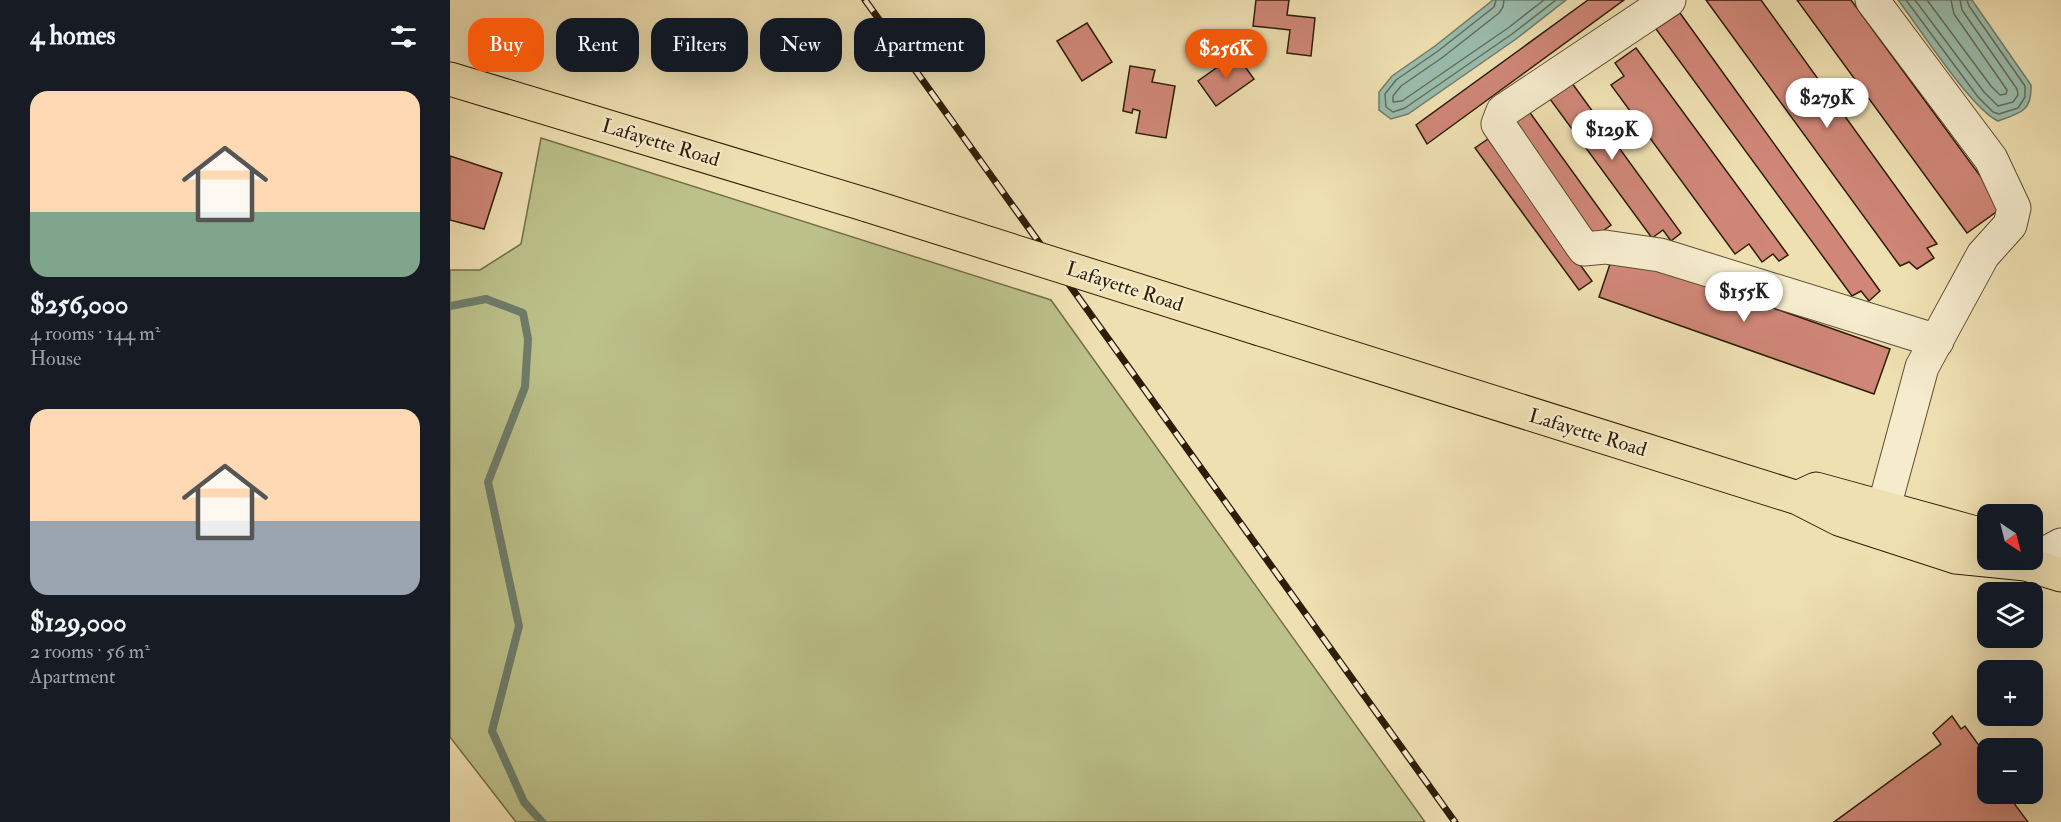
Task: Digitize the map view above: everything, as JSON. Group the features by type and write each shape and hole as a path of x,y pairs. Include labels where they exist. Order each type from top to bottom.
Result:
{"main road":[{"name":"Lafayette Road","path":"450,79 867,205 1798,498 1839,519 1956,557 1977,559"},
{"path":"1798,498 1816,489 1977,535"},
{"name":"Lafayette Road","path":"2043,569 2061,575"}],"street":[{"path":"1669,0 1503,111 1500,117 1498,124 1584,249 1605,247 1660,255 1936,341"},
{"path":"1872,0 1991,159 2014,207 2010,225 1983,255 1922,367 1884,507"},
{"path":"2043,552 2061,544"}],"green space":[{"path":"541,138 1051,300 1425,822 516,822 450,737 450,270 480,270 521,244"}],"water":[{"path":"1493,0 1566,0 1516,39 1408,114 1391,119 1379,110 1379,92 1392,76 1435,46"},
{"path":"1898,0 1972,0 2031,85 2030,100 2024,110 1998,121 1987,113 1960,85"}],"building":[{"path":"1256,0 1289,0 1287,15 1315,18 1311,56 1287,53 1290,30 1253,26"},
{"path":"1588,0 1624,0 1427,144 1416,125"},
{"path":"1706,0 1761,0 1937,244 1927,248 1934,258 1917,269 1909,262 1900,266"},
{"path":"1797,0 1851,0 2003,207 1967,233"},
{"path":"1680,13 1880,291 1869,301 1861,291 1852,296 1656,29"},
{"path":"1087,23 1112,62 1082,81 1057,41"},
{"path":"1636,48 1788,255 1779,261 1773,254 1762,262 1749,244 1735,254 1611,85 1624,76 1615,63"},
{"path":"1236,54 1254,79 1216,106 1198,81"},
{"path":"1130,66 1155,70 1152,82 1175,86 1166,138 1136,133 1140,111 1133,109 1132,113 1123,111"},
{"path":"1569,79 1681,233 1671,241 1663,230 1652,238 1547,95"},
{"path":"1528,110 1611,225 1593,238 1510,123"},
{"path":"1488,139 1592,281 1579,290 1475,148"},
{"path":"450,156 502,173 484,229 450,220"},
{"path":"1614,252 1890,349 1874,394 1599,297"},
{"path":"1952,716 1961,729 1965,726 1977,743 1977,804 2014,804 2028,822 1834,822 1941,744 1933,733"}],"waterway":[{"path":"450,306 486,299 523,313 528,339 525,387 488,482 519,626 492,731 524,802 542,822"}],"railway":[{"path":"865,0 1455,822"}]}
